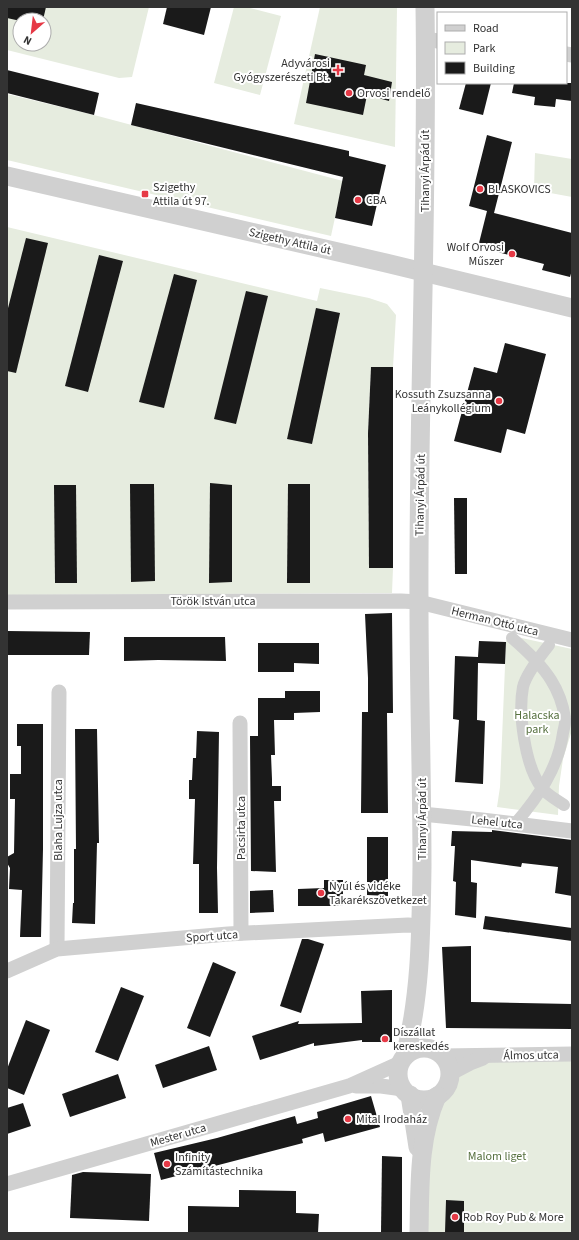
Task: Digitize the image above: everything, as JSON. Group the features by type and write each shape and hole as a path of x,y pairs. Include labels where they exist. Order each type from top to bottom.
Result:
{"street":[{"name":"Tihanyi Árpád út","path":"421,1172 417,1135 406,1092 398,1076 403,1059 418,983 421,926 422,814 419,602 424,273 432,40 425,7"},
{"name":"Szigethy Attila út","path":"7,176 572,308"},
{"name":"Török István utca","path":"7,602 401,600 419,602"},
{"name":"Herman Ottó utca","path":"419,602 572,640"},
{"path":"512,638 536,661 551,680 559,696 565,719 562,741 556,761 532,804 515,824"},
{"path":"549,645 536,661 524,686 521,712 524,742 532,769 542,788 564,805"},
{"name":"Blaha Lujza utca","path":"57,949 59,692"},
{"name":"Pacsirta utca","path":"240,723 241,933"},
{"name":"Lehel utca","path":"422,814 572,831"},
{"name":"Sport utca","path":"7,971 57,949 241,933 408,925 421,926"},
{"name":"Tihanyi Árpád út","path":"418,983 423,1034 435,1052 447,1064 449,1074 446,1087 437,1096 426,1133 421,1172 419,1233"},
{"path":"403,1059 416,1049 435,1052"},
{"name":"Álmos utca","path":"435,1052 489,1055 572,1054"},
{"name":"Álmos utca","path":"449,1074 489,1055"},
{"name":"Mester utca","path":"7,1184 349,1086 403,1059"},
{"name":"Mester utca","path":"349,1086 381,1086 406,1092"},
{"path":"406,1092 423,1099 437,1096"}],"green space":[{"path":"7,7 149,7 132,77 119,78 15,52 52,52 52,12 12,12 12,51 7,50"},
{"path":"234,7 246,7 281,16 260,95 214,83"},
{"path":"320,7 397,7 395,147 294,124"},
{"path":"7,94 94,115 343,181 331,236 7,160"},
{"path":"535,153 572,159 572,197 534,190"},
{"path":"7,227 317,301 320,288 369,298 387,304 396,315 393,367 371,367 368,433 369,568 393,568 392,593 7,595"},
{"name":"Halacska park","path":"508,635 572,649 572,730 563,759 559,786 558,815 497,807 500,787 506,642"},
{"name":"Malom liget","path":"572,1054 572,1233 419,1233 421,1172 443,1090 449,1079 470,1063"}],"building":[{"path":"7,7 46,7 45,12 12,12 12,19 7,18"},
{"path":"167,7 211,7 204,35 163,24"},
{"path":"315,54 366,65 364,75 392,82 389,101 367,95 363,115 306,103"},
{"path":"7,70 99,93 94,115 7,93"},
{"path":"572,83 572,101 556,99 555,107 534,105 535,97 512,93 514,84"},
{"path":"466,84 491,84 483,115 459,109"},
{"path":"136,103 349,151 349,156 386,165 372,226 335,218 343,177 131,125"},
{"path":"487,135 512,142 494,213 572,233 572,270 570,277 542,270 544,264 478,247 487,211 469,206"},
{"path":"26,238 48,243 16,373 7,371 7,312"},
{"path":"99,255 123,261 88,392 65,386"},
{"path":"174,274 197,280 164,408 139,402"},
{"path":"246,291 268,296 236,424 214,419"},
{"path":"316,308 340,313 312,444 287,439"},
{"name":"Kossuth Zsuzsanna Leánykollégium","path":"505,343 546,354 525,434 507,429 501,453 454,441 474,367 497,373"},
{"path":"371,367 393,367 393,568 369,568 368,433"},
{"path":"210,483 232,485 232,582 209,583"},
{"path":"130,484 154,484 155,581 131,582"},
{"path":"288,484 310,484 310,583 287,583"},
{"path":"54,485 76,485 77,583 55,583"},
{"path":"454,498 467,498 467,574 455,574"},
{"path":"392,613 393,713 387,713 388,813 361,813 362,712 368,712 365,614"},
{"path":"7,631 90,632 89,655 7,655"},
{"path":"124,637 225,637 226,661 124,661"},
{"path":"479,641 506,642 505,664 478,663 477,720 485,721 483,784 455,782 459,720 453,719 455,656 478,657"},
{"path":"258,643 319,643 319,664 294,663 294,672 258,672"},
{"path":"285,691 320,691 320,712 294,713 294,720 274,720 275,755 271,755 272,786 281,786 281,801 274,801 276,872 251,871 250,736 258,736 258,698 285,698"},
{"path":"17,724 43,724 41,937 20,937 22,890 9,889 10,868 7,863 7,857 14,853 15,799 10,799 10,774 21,774 21,746 17,746"},
{"path":"75,729 97,729 99,843 97,843 95,924 72,923 74,903 74,849 76,849"},
{"path":"197,731 219,732 217,868 218,913 199,913 199,864 193,864 195,799 189,799 189,780 192,780 193,758 196,758"},
{"path":"492,830 572,840 572,896 555,893 558,867 522,863 521,867 471,860 471,882 477,883 476,918 455,915 456,882 453,881 455,846 451,846 452,831 492,832"},
{"path":"367,837 388,837 388,896 367,895"},
{"name":"Nyúl és vidéke Takarékszövetkezet","path":"324,880 343,880 343,906 298,906 298,889 324,888"},
{"path":"273,890 274,912 250,913 250,891"},
{"path":"485,916 572,928 572,941 483,929"},
{"path":"302,939 308,939 324,944 301,1013 280,1006"},
{"path":"471,946 471,1002 572,1004 572,1029 446,1028 442,947"},
{"path":"213,962 236,972 210,1037 187,1028"},
{"path":"121,987 144,996 118,1061 95,1052"},
{"path":"392,990 392,1042 362,1042 362,1040 314,1046 314,1043 260,1060 252,1036 299,1021 298,1024 362,1023 361,991"},
{"path":"26,1020 50,1030 24,1095 7,1088 7,1069"},
{"path":"209,1046 217,1070 163,1088 155,1065"},
{"path":"118,1074 126,1098 70,1117 62,1094"},
{"path":"371,1096 380,1127 325,1142 323,1133 302,1139 303,1143 161,1180 154,1153 217,1138 295,1116 297,1124 318,1118 317,1112"},
{"path":"23,1103 31,1126 7,1134 7,1108"},
{"path":"382,1156 402,1157 402,1233 381,1233"},
{"path":"83,1172 151,1174 149,1221 70,1218 72,1175"},
{"path":"239,1190 296,1191 296,1213 319,1214 318,1233 188,1233 188,1206 239,1207"},
{"name":"Rob Roy Pub & More","path":"446,1200 464,1201 464,1233 445,1233"}],"place":[{"name":"Adyvárosi Gyógyszerészeti Bt.","path":"338,70"},
{"name":"Orvosi rendelő","path":"349,93"},
{"name":"BLASKOVICS","path":"480,189"},
{"name":"Szigethy Attila út 97.","path":"145,194"},
{"name":"CBA","path":"358,200"},
{"name":"Wolf Orvosi Műszer","path":"512,254"},
{"name":"Kossuth Zsuzsanna Leánykollégium","path":"499,401"},
{"name":"Nyúl és vidéke Takarékszövetkezet","path":"321,893"},
{"name":"Díszállat kereskedés","path":"385,1039"},
{"name":"Mital Irodaház","path":"348,1119"},
{"name":"Infinity Számítástechnika","path":"167,1164"},
{"name":"Rob Roy Pub & More","path":"455,1217"}]}
